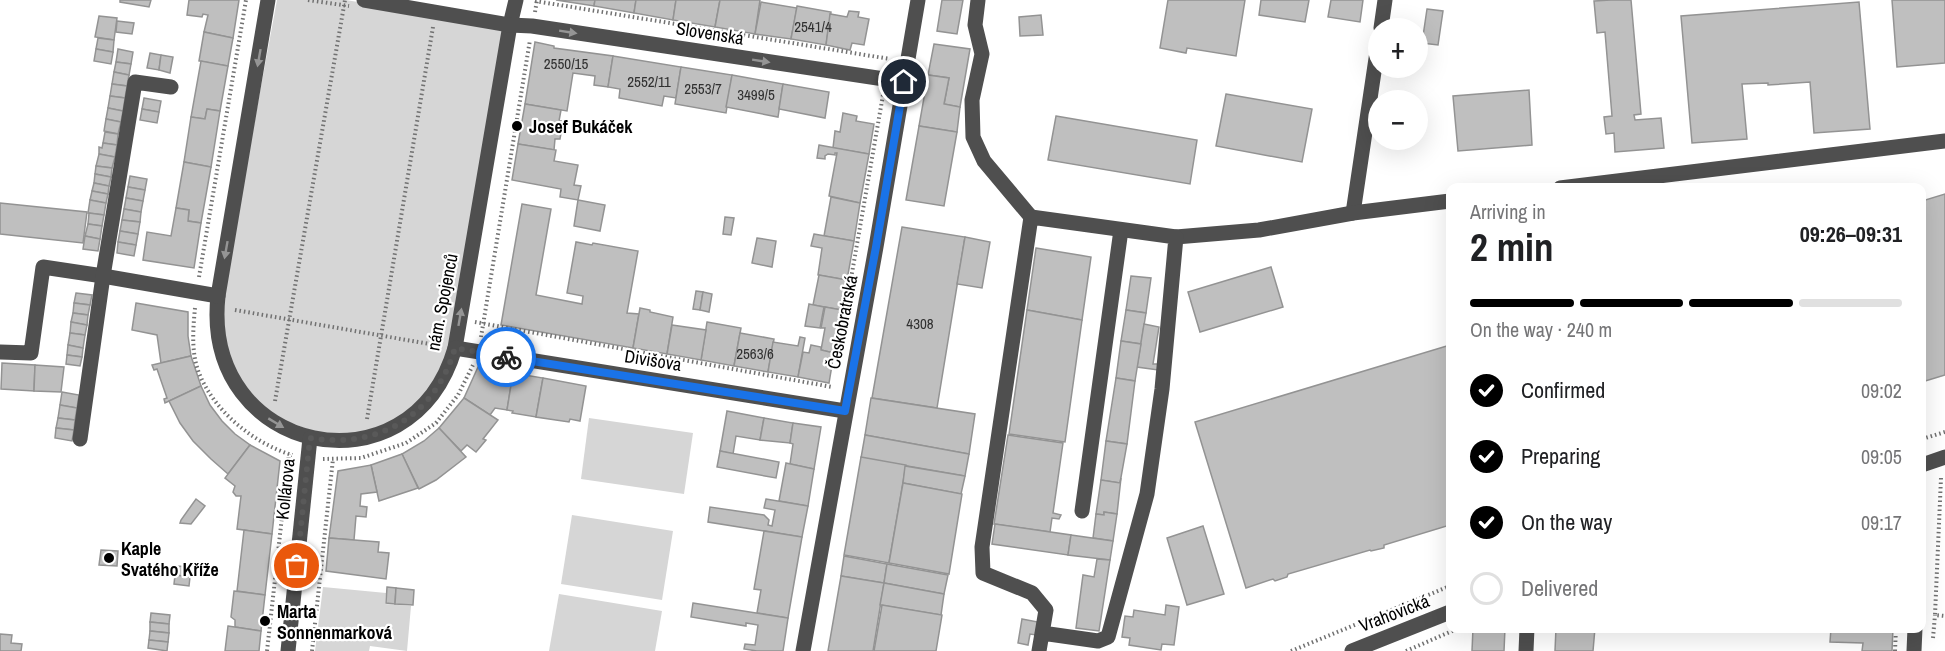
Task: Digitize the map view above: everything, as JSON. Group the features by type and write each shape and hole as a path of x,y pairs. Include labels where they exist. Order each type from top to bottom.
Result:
{"street":[{"name":"nám. Spojenců","path":"268,0 217,301 220,344 228,370 247,399 272,421 292,432 310,438 337,441 367,437 393,428 421,408 440,384 460,318 516,0"},
{"path":"364,0 391,2 510,25"},
{"name":"Českobratrská","path":"803,651 918,0"},
{"path":"978,0 975,25 982,54 972,100 973,136 984,161 1031,217 1176,237 1259,230 1353,213 1446,201"},
{"path":"1382,18 1385,0"},
{"name":"Slovenská","path":"510,25 532,26 904,82"},
{"path":"1353,213 1373,78"},
{"path":"80,439 103,276 135,82 171,87"},
{"path":"1601,183 1945,141"},
{"path":"1031,217 982,547 983,573 1032,593 1046,610 1039,651"},
{"path":"1082,511 1121,230"},
{"path":"1042,633 1098,641 1108,637 1147,494 1162,389 1176,237"},
{"path":"0,352 31,353 43,267 196,294 217,301"},
{"name":"Divišova","path":"448,352 477,352 845,411"},
{"name":"Kollárova","path":"288,651 310,438"},
{"path":"1926,464 1945,457"},
{"name":"Vrahovická","path":"1352,651 1375,647 1446,614"},
{"path":"1526,651 1527,633"},
{"path":"1914,651 1915,633"}],"path":[{"path":"246,0 196,294 194,348 198,373 217,404 250,435 289,454 308,459 361,458 406,443 436,423 458,395 475,361 484,324 537,1"},
{"path":"272,421 345,0"},
{"path":"529,0 890,59"},
{"path":"367,437 365,429 436,12"},
{"path":"217,301 289,320 382,335 448,352"},
{"path":"460,318 832,387"},
{"path":"1926,438 1945,432"},
{"path":"267,651 289,454"},
{"path":"312,651 333,459"},
{"path":"1941,478 1935,615 1945,616"},
{"path":"1291,651 1446,588"},
{"path":"1406,651 1447,633"},
{"path":"1895,651 1896,633"}],"shaded area":[{"path":"277,0 346,0 504,27 447,354 431,389 392,425 354,435 325,436 266,413 240,386 223,344 222,297"},
{"path":"589,418 693,433 684,494 581,479"},
{"path":"572,515 673,531 662,600 561,584"},
{"path":"323,587 386,593 385,604 411,606 407,651 370,646 369,651 315,651"},
{"path":"559,594 662,611 655,651 549,651"}],"building":[{"path":"120,0 151,0 149,7 120,2"},
{"path":"189,0 239,0 233,38 204,32 208,15 203,14 202,17 187,15"},
{"path":"556,0 595,0 594,6"},
{"path":"595,0 636,0 634,13 594,6"},
{"path":"636,0 676,0 673,20 634,13"},
{"path":"676,0 720,0 715,27 673,20"},
{"path":"720,0 760,0 755,34 715,27"},
{"path":"942,0 963,0 957,34 937,31"},
{"path":"1168,0 1245,0 1236,56 1187,48 1186,53 1160,48"},
{"path":"1261,0 1309,0 1305,22 1259,15"},
{"path":"1331,0 1363,0 1360,22 1328,17"},
{"path":"1631,0 1641,114 1634,115 1635,120 1661,118 1664,148 1615,152 1614,133 1606,134 1604,117 1612,116 1605,32 1597,33 1594,1"},
{"path":"1892,0 1945,0 1945,63 1897,67"},
{"path":"761,2 797,8 791,39 755,34"},
{"path":"1859,2 1870,129 1814,133 1810,82 1742,84 1747,139 1692,143 1681,16"},
{"path":"797,6 831,12 826,45 791,39"},
{"path":"1427,9 1443,11 1438,45 1428,44 1428,18 1426,18"},
{"path":"849,11 859,12 858,17 869,19 864,45 852,43 850,50 826,45 830,14 847,17"},
{"path":"1041,15 1043,35 1020,36 1019,17"},
{"path":"99,16 117,18 114,40 95,37"},
{"path":"117,21 134,23 132,34 116,32"},
{"path":"204,32 233,38 228,66 199,61"},
{"path":"98,38 114,40 113,52 96,49"},
{"path":"535,42 554,46 554,48 613,56 608,87 594,85 595,76 573,73 567,111 525,104"},
{"path":"934,44 970,49 960,107 944,104 949,78 928,75"},
{"path":"96,49 113,52 111,64 94,61"},
{"path":"118,49 133,52 131,64 116,62"},
{"path":"150,53 161,55 159,70 147,68"},
{"path":"161,55 173,57 170,73 159,70"},
{"path":"613,56 681,67 676,98 664,96 662,106 619,98 620,89 608,87"},
{"path":"201,61 228,66 220,111 207,109 205,119 191,117"},
{"path":"116,62 131,64 129,75 114,72"},
{"path":"681,67 732,75 726,113 675,104"},
{"path":"114,72 129,75 127,86 112,84"},
{"path":"732,75 783,84 778,117 726,107"},
{"path":"928,75 949,78 944,104 960,107 957,132 919,126"},
{"path":"112,84 127,86 125,98 110,96"},
{"path":"783,84 829,92 825,118 779,109"},
{"path":"1529,90 1532,145 1458,151 1453,96"},
{"path":"1226,94 1312,109 1302,162 1216,146"},
{"path":"110,96 125,98 123,111 108,108"},
{"path":"144,98 161,101 159,112 142,109"},
{"path":"525,104 561,110 559,121 563,121 560,139 555,139 554,150 518,144"},
{"path":"108,108 123,111 121,122 106,119"},
{"path":"142,109 159,112 157,123 140,120"},
{"path":"207,109 220,111 211,167 184,162 191,117 205,119"},
{"path":"843,113 857,116 856,121 874,124 869,154 833,148 835,131 840,132"},
{"path":"1056,116 1197,140 1190,184 1048,160"},
{"path":"106,119 121,122 118,134 104,131"},
{"path":"919,126 957,132 944,206 906,200"},
{"path":"105,132 118,134 117,145 103,143"},
{"path":"103,143 117,145 115,157 99,154 99,147 102,148"},
{"path":"518,144 556,150 554,161 578,165 574,185 581,186 578,200 560,197 561,189 512,180"},
{"path":"819,145 869,154 860,203 829,196 837,153 828,154 825,159 817,158"},
{"path":"99,154 115,157 112,168 96,166"},
{"path":"184,162 211,167 201,223 188,221 189,210 176,208"},
{"path":"96,166 112,168 111,177 95,174"},
{"path":"95,174 111,177 109,186 94,183"},
{"path":"130,176 147,179 145,190 128,187"},
{"path":"94,183 109,186 108,194 92,191"},
{"path":"128,187 145,190 143,201 126,198"},
{"path":"92,191 108,194 106,203 90,200"},
{"path":"1945,194 1945,375 1926,381 1926,200"},
{"path":"831,197 860,203 854,241 824,236"},
{"path":"126,198 143,201 141,212 124,209"},
{"path":"90,200 106,203 104,215 88,213"},
{"path":"578,200 605,205 600,231 574,226"},
{"path":"0,203 87,212 83,243 0,234"},
{"path":"522,204 551,209 536,295 582,304 583,296 567,293 576,242 638,251 627,313 639,314 633,348 501,325"},
{"path":"176,208 189,210 188,221 201,223 194,268 143,260 147,232 171,236"},
{"path":"124,209 141,212 140,222 122,220"},
{"path":"89,213 104,215 102,226 88,224"},
{"path":"725,217 734,218 731,235 723,234"},
{"path":"122,220 140,222 138,234 120,231"},
{"path":"88,224 102,226 100,239 85,236"},
{"path":"902,227 965,237 937,408 872,398"},
{"path":"120,231 138,234 136,245 118,242"},
{"path":"814,234 854,241 847,280 818,275 822,248 811,246"},
{"path":"85,236 100,239 98,251 83,249"},
{"path":"965,237 990,242 982,288 957,284"},
{"path":"757,238 776,241 772,267 752,263"},
{"path":"118,242 136,245 134,256 117,253"},
{"path":"1036,248 1091,257 1082,320 1027,310"},
{"path":"1271,267 1283,307 1200,332 1188,292"},
{"path":"819,275 847,280 842,310 813,305"},
{"path":"1131,276 1151,278 1146,313 1126,310"},
{"path":"696,291 703,292 700,310 693,309"},
{"path":"703,292 712,294 709,312 700,310"},
{"path":"76,293 92,295 90,305 74,303"},
{"path":"74,303 90,305 88,315 73,313"},
{"path":"136,303 188,312 191,356 161,363 157,335 132,330"},
{"path":"809,304 824,307 820,328 805,326"},
{"path":"825,307 842,310 834,353 821,350 825,328 821,328"},
{"path":"640,308 673,317 667,354 633,348"},
{"path":"1027,310 1082,320 1065,442 1009,434"},
{"path":"1126,310 1146,313 1141,344 1121,341"},
{"path":"73,313 88,315 87,325 71,322"},
{"path":"71,322 87,325 85,335 70,333"},
{"path":"707,322 741,328 734,366 701,360"},
{"path":"1144,324 1159,327 1153,364 1158,364 1158,370 1137,367"},
{"path":"672,325 706,330 701,360 667,354"},
{"path":"70,333 85,335 83,348 68,345"},
{"path":"740,333 774,339 768,372 734,366"},
{"path":"800,337 805,338 798,377 768,372 773,342 798,346"},
{"path":"1121,341 1141,344 1135,381 1116,378"},
{"path":"68,345 83,348 82,357 67,355"},
{"path":"811,345 834,353 829,383 798,377 803,352 809,353"},
{"path":"1446,346 1446,526 1384,545 1384,548 1370,550 1288,574 1287,577 1275,581 1273,579 1246,588 1195,422"},
{"path":"67,355 82,357 80,366 66,364"},
{"path":"191,356 201,386 165,403 164,399 167,398 157,369 154,370 152,365"},
{"path":"2,363 35,365 34,391 1,389"},
{"path":"35,365 64,367 61,392 34,391"},
{"path":"478,367 513,373 507,410 495,408 490,415 464,398"},
{"path":"513,373 543,378 536,417 507,410"},
{"path":"543,378 586,386 580,421 570,419 569,422 536,417"},
{"path":"1116,378 1135,381 1127,444 1106,441"},
{"path":"201,386 210,405 222,421 250,445 228,474 193,441 180,423 169,401"},
{"path":"62,392 79,395 77,408 60,405"},
{"path":"464,398 498,420 476,452 467,445 461,451 439,428"},
{"path":"871,398 975,414 969,454 865,435"},
{"path":"60,405 77,408 75,420 58,418"},
{"path":"727,411 764,418 760,440 736,436 733,454 720,451"},
{"path":"58,418 75,420 74,430 56,428"},
{"path":"764,418 793,423 790,443 760,440"},
{"path":"793,423 821,427 814,469 790,464"},
{"path":"56,428 74,430 72,441 55,438"},
{"path":"439,428 466,457 436,480 419,489 402,454 424,441"},
{"path":"865,435 969,454 965,476 861,458"},
{"path":"1008,435 1063,443 1053,513 1061,515 1059,519 1052,518 1050,532 994,524"},
{"path":"1106,441 1127,444 1120,483 1101,480"},
{"path":"250,445 280,461 272,534 237,529 241,496 236,496 233,492 235,486 225,478"},
{"path":"720,451 779,462 776,478 717,467"},
{"path":"402,454 418,488 379,501 371,465"},
{"path":"861,457 906,465 889,563 844,555"},
{"path":"786,463 814,469 808,506 779,501"},
{"path":"371,465 377,492 361,494 360,506 367,507 366,517 356,516 354,540 329,538 338,471"},
{"path":"905,466 965,476 961,494 903,483"},
{"path":"1121,478 1117,514 1104,512 1104,515 1096,514 1101,480 1120,483"},
{"path":"903,483 962,494 949,574 889,563"},
{"path":"196,499 205,506 191,524 180,523 181,520"},
{"path":"766,499 808,506 802,537 708,522 710,507 764,515 769,520 768,525 772,526 775,510 764,508"},
{"path":"1104,512 1117,514 1113,541 1093,538 1096,514 1104,515"},
{"path":"995,524 1071,535 1068,555 992,544"},
{"path":"1203,526 1224,594 1187,605 1167,538"},
{"path":"244,530 272,534 265,595 237,591"},
{"path":"764,531 802,537 788,618 757,613 761,590 754,589"},
{"path":"1071,535 1113,541 1110,560 1068,555"},
{"path":"329,538 379,542 378,552 389,553 386,579 326,571"},
{"name":"Kaple Svatého Kříže","path":"101,550 118,551 117,566 99,565"},
{"path":"844,556 887,564 884,583 841,576"},
{"path":"1097,559 1110,560 1099,631 1076,628 1083,575 1094,577"},
{"path":"887,564 948,575 944,594 884,583"},
{"path":"176,566 191,567 190,577 175,575"},
{"path":"175,575 190,577 189,586 174,584"},
{"path":"841,576 884,583 873,651 828,651"},
{"path":"884,583 944,594 941,615 880,605"},
{"path":"387,587 396,588 395,604 386,603"},
{"path":"396,588 414,590 413,605 395,604"},
{"path":"234,591 265,595 261,631 235,627 235,620 231,617"},
{"path":"693,603 788,618 783,651 744,649 745,644 755,645 758,625 746,623 746,626 691,617"},
{"path":"882,605 942,615 936,651 874,651"},
{"path":"1166,605 1179,607 1174,645 1162,644 1161,650 1129,645 1130,638 1122,637 1125,616 1133,617 1134,610 1165,615"},
{"path":"151,613 170,615 169,624 150,622"},
{"path":"1022,619 1038,622 1036,635 1030,634 1028,645 1018,643"},
{"path":"150,622 169,624 169,633 150,631"},
{"path":"228,626 261,631 259,651 225,651"},
{"path":"150,631 169,633 168,642 149,640"},
{"path":"1473,633 1505,633 1504,651 1472,651"},
{"path":"1556,633 1595,633 1593,651 1555,651"},
{"path":"1831,633 1893,633 1892,651 1862,651 1863,643 1830,642"},
{"path":"0,634 12,635 11,643 22,644 21,651 0,651"},
{"path":"149,640 168,642 167,651 148,648"}],"way so far":[{"path":"297,566 310,438 325,441 360,439 393,428 421,408 435,392 449,366 455,348 506,357"}],"place":[{"name":"Josef Bukáček","path":"517,126"},
{"name":"Kaple Svatého Kříže","path":"109,558"},
{"name":"Marta Sonnenmarková","path":"265,621"}],"route":[{"path":"506,357 845,411 904,82"}]}
